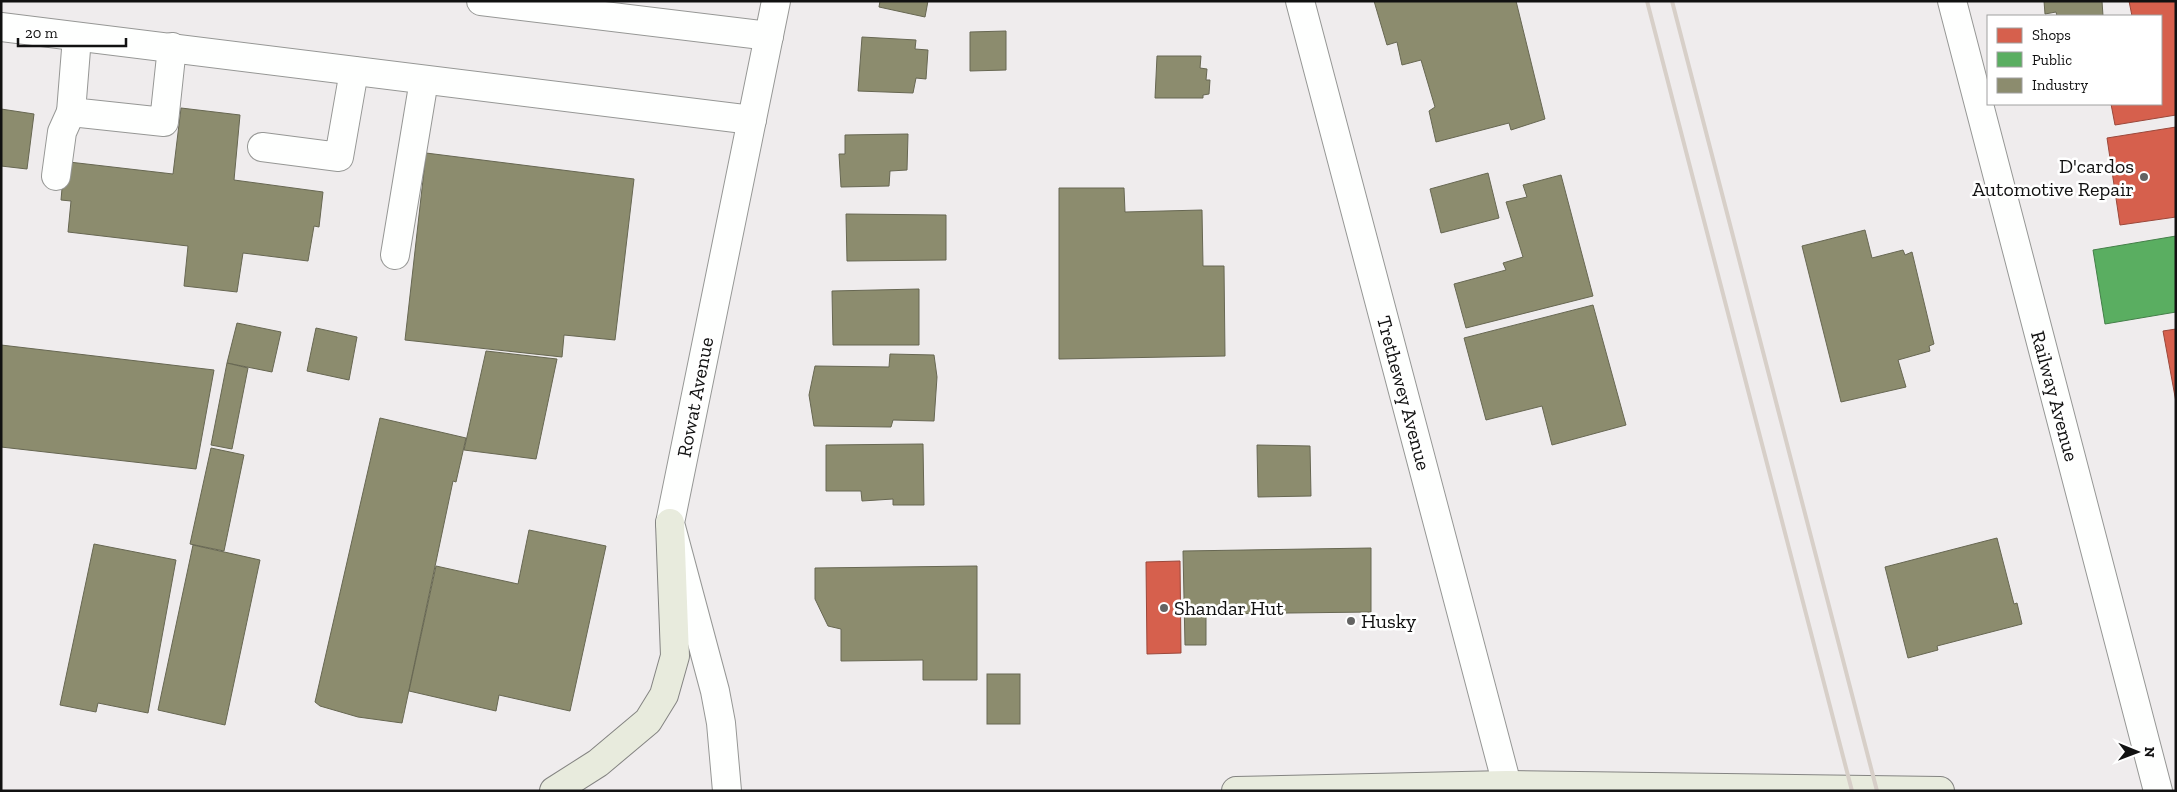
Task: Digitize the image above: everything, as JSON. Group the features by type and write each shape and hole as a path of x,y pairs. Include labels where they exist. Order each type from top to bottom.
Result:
{"main road":[{"path":"554,791 598,763 648,721 664,695 675,656 670,523"},
{"path":"1236,791 1354,790 1507,785 1940,791"}],"street":[{"path":"482,1 769,36"},
{"name":"Rowat Avenue","path":"727,791 721,723 715,691 670,523 776,1"},
{"name":"Trethewey Avenue","path":"1300,1 1507,785"},
{"name":"Railway Avenue","path":"1952,1 2158,791"},
{"path":"1,27 752,120"},
{"path":"56,176 62,132 71,112 77,37"},
{"path":"71,112 164,122 172,47"},
{"path":"262,147 339,157 354,71"},
{"path":"395,255 424,80"}],"shaded area":[{"path":"1,1 2176,1 2176,791 1,791"}],"building: Shops":[{"path":"2129,1 2176,1 2176,115 2115,125 2111,105 2162,105 2162,15 2132,15"},
{"name":"D'cardos Automotive Repair","path":"2176,127 2176,217 2120,225 2107,138"},
{"path":"2176,329 2176,402 2163,331"},
{"name":"Shandar Hut","path":"1180,561 1181,653 1147,654 1146,562"}],"building: Public":[{"path":"2176,236 2176,312 2105,324 2093,250"}],"building: Industry":[{"path":"880,1 928,1 925,17 879,7"},
{"path":"1374,1 1516,1 1545,119 1511,130 1509,123 1436,142 1429,111 1435,107 1421,60 1402,65 1397,42 1387,45"},
{"path":"2044,1 2102,1 2103,15 2057,15 2056,12 2045,14"},
{"path":"1006,31 1006,70 970,71 970,32"},
{"path":"862,37 916,40 915,49 928,50 926,79 916,78 913,93 858,91"},
{"path":"1157,56 1201,56 1200,68 1207,69 1206,80 1210,80 1209,94 1203,95 1203,98 1155,98"},
{"path":"181,108 240,115 234,180 323,192 319,227 314,226 308,261 243,253 237,292 184,286 188,246 68,232 71,201 61,200 63,177 69,162 173,174"},
{"path":"1,109 34,114 27,169 1,166"},
{"path":"908,134 907,170 890,171 889,186 841,187 839,154 845,154 845,135"},
{"path":"426,153 634,179 615,340 564,335 562,357 405,340"},
{"path":"1488,173 1499,218 1441,233 1430,189"},
{"path":"1561,175 1593,296 1466,328 1454,284 1506,270 1503,263 1523,257 1506,202 1527,197 1523,185"},
{"path":"1059,188 1124,188 1125,212 1202,210 1203,266 1224,266 1225,356 1059,359"},
{"path":"846,214 946,215 946,260 847,261"},
{"path":"1865,230 1872,258 1903,250 1905,255 1912,252 1934,344 1929,346 1930,351 1898,360 1906,387 1841,402 1802,246"},
{"path":"919,289 919,345 833,345 832,291"},
{"path":"1593,305 1626,425 1552,445 1542,406 1486,420 1464,338"},
{"path":"237,323 281,332 272,372 227,363"},
{"path":"316,328 357,337 349,380 307,371"},
{"path":"1,345 214,370 196,469 1,447"},
{"path":"486,351 557,359 536,459 464,450"},
{"path":"890,354 934,355 937,377 934,421 893,420 891,427 814,426 809,395 815,366 889,367"},
{"path":"227,363 248,368 232,449 211,445"},
{"path":"380,418 466,438 456,482 453,481 402,723 358,717 320,706 315,702"},
{"path":"923,444 924,505 893,505 893,499 862,501 861,491 826,491 826,445"},
{"path":"1257,445 1310,446 1311,496 1258,497"},
{"path":"211,448 244,455 224,551 190,544"},
{"path":"529,530 606,546 570,711 499,695 496,711 409,691 436,566 518,584"},
{"path":"1997,538 2014,604 2017,603 2022,624 1937,646 1938,650 1908,658 1885,567"},
{"path":"94,544 176,560 148,713 98,703 96,712 60,705"},
{"path":"193,545 260,560 225,725 158,710"},
{"path":"1371,548 1371,612 1206,614 1206,645 1185,645 1183,551"},
{"path":"977,566 977,680 923,680 923,660 841,661 841,629 828,626 815,599 815,568"},
{"path":"987,674 1020,674 1020,724 987,724"}],"railway":[{"path":"1647,1 1852,791"},
{"path":"1672,1 1877,791"}],"place":[{"name":"D'cardos Automotive Repair","path":"2144,177"},
{"name":"Shandar Hut","path":"1164,608"},
{"name":"Husky","path":"1351,621"}]}
